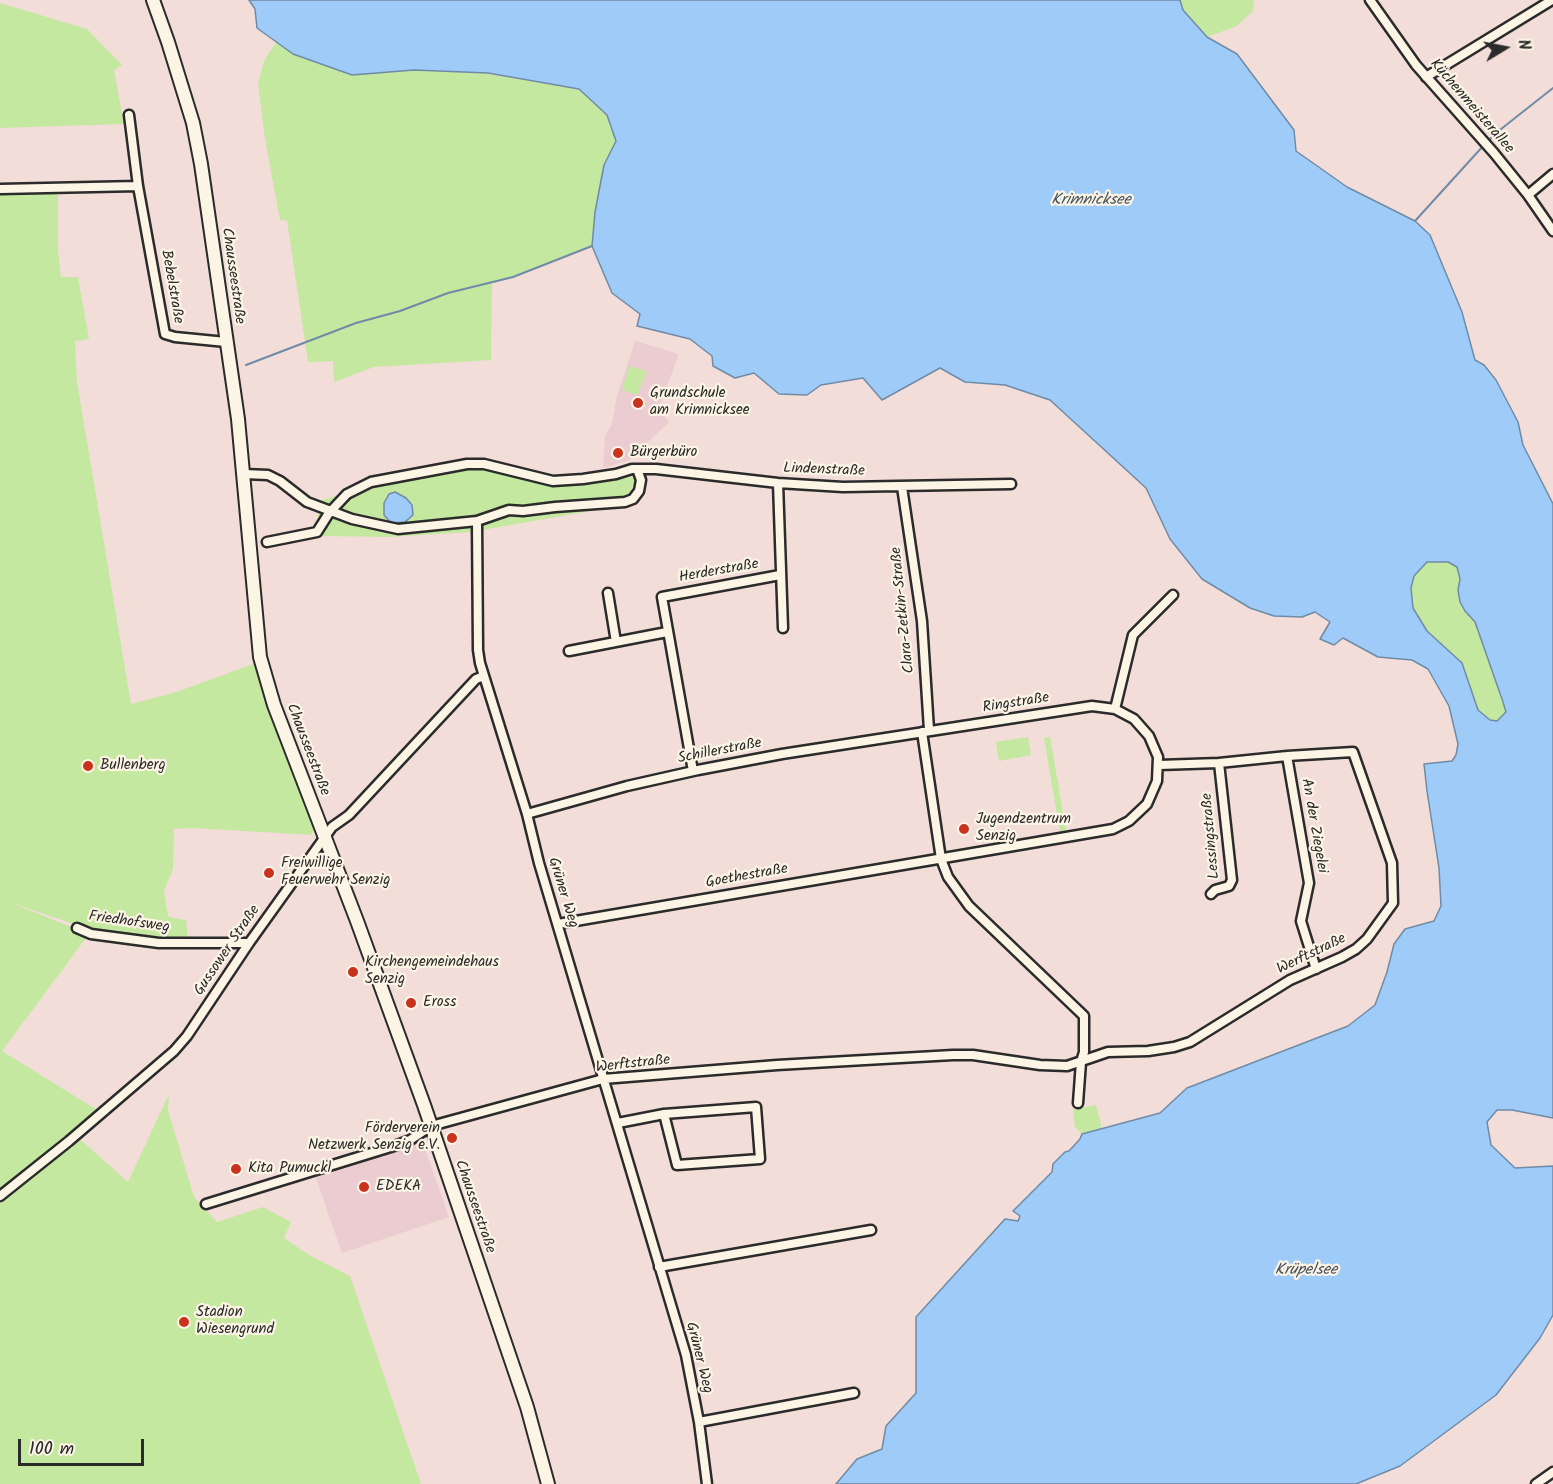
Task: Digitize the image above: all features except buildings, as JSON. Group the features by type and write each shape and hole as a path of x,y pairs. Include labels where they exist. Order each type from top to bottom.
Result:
{"main road":[{"name":"Chausseestraße","path":"152,0 168,42 193,123 238,419 260,657 274,705 325,836 430,1126 527,1407 549,1484"}],"street":[{"name":"Küchenmeisterallee","path":"1370,0 1426,77 1494,153 1553,231"},
{"path":"1426,77 1552,0"},
{"name":"Bebelstraße","path":"129,115 138,186 165,334 226,342"},
{"path":"1528,195 1553,174"},
{"path":"0,189 138,186"},
{"name":"Lindenstraße","path":"267,542 317,532 347,494 371,482 467,464 484,464 553,481 583,479 637,469 843,487 1011,484"},
{"path":"244,474 268,475 280,481 307,502 352,519 398,529 477,521 508,510 523,511 633,499 639,491 641,480 637,469"},
{"name":"Herderstraße","path":"778,483 783,628"},
{"name":"Clara-Zetkin-Straße","path":"902,487 922,621 925,731 941,860"},
{"name":"Grüner Weg","path":"477,521 478,650 484,676 687,1355 707,1484"},
{"name":"Herderstraße","path":"693,771 662,597 780,575"},
{"path":"609,594 616,642"},
{"path":"1115,709 1133,635 1173,596"},
{"path":"569,651 667,632"},
{"name":"Gussower Straße","path":"0,1196 69,1141 174,1051 187,1036 249,943 332,827 348,815 476,680 484,676"},
{"name":"Ringstraße","path":"925,731 1092,706 1115,709 1134,719 1145,730 1155,749 1159,765"},
{"name":"Schillerstraße","path":"527,814 627,786 693,771 925,731"},
{"name":"Werftstraße","path":"206,1204 394,1146 410,1140 430,1126 603,1080 777,1065 953,1055 985,1056 1040,1065 1067,1066 1108,1052 1157,1051 1190,1042 1273,990 1356,949 1367,939 1393,903 1392,863 1353,752 1287,756"},
{"path":"1078,1102 1084,1052 1084,1016 969,906 948,877 941,860 1100,832 1122,826 1147,804 1154,789 1159,765 1219,763 1287,756"},
{"name":"An der Ziegelei","path":"1287,756 1309,883 1301,921 1316,969"},
{"name":"Lessingstraße","path":"1211,894 1215,890 1229,886 1232,880 1219,763"},
{"name":"Goethestraße","path":"558,924 834,876 941,860"},
{"name":"Friedhofsweg","path":"77,928 91,934 159,943 249,943"},
{"path":"618,1123 664,1114 756,1107 760,1160 677,1165 664,1114"},
{"path":"659,1267 871,1230"},
{"path":"699,1422 854,1393"},
{"path":"1536,1484 1553,1472"}],"shaded area":[{"name":"Grundschule am Krimnicksee","path":"635,341 679,354 658,410 669,422 629,460 603,468 605,436 612,424 617,396"},
{"path":"422,1140 449,1217 342,1253 315,1175"}],"green space":[{"path":"1180,0 1254,0 1253,11 1237,26 1207,37 1183,10"},
{"path":"0,3 87,29 122,65 114,70 124,124 0,128"},
{"path":"276,42 293,54 352,75 414,70 482,73 578,89 607,115 616,141 604,165 595,212 592,246 514,277 492,283 491,360 374,367 334,382 333,361 308,362 287,221 280,220 265,139 258,84 264,61"},
{"path":"58,192 58,251 61,277 78,277 89,339 75,341 77,382 131,704 176,692 256,663 315,825 312,835 174,829 173,869 164,890 168,917 186,920 188,938 161,939 100,933 9,902 89,934 2,1051 99,1111 73,1133 128,1182 169,1094 168,1110 194,1197 217,1222 263,1207 291,1222 284,1238 311,1256 350,1276 421,1484 0,1484 0,193"},
{"path":"629,366 646,371 638,395 622,390"},
{"path":"479,465 531,480 551,483 636,477 628,498 619,506 471,532 388,537 321,536 316,502 376,484"},
{"path":"1427,562 1448,562 1457,567 1460,579 1458,590 1465,611 1475,622 1506,712 1497,721 1490,720 1478,711 1462,663 1427,631 1413,608 1411,588 1414,576"},
{"path":"1028,737 1031,755 999,761 996,742"},
{"path":"1050,737 1066,830 1060,832 1044,738"},
{"path":"1096,1105 1102,1128 1082,1134 1075,1127 1073,1110"}],"water":[{"name":"Krimnicksee","path":"249,0 1180,0 1183,10 1207,37 1237,54 1294,130 1296,151 1347,187 1415,221 1430,235 1462,312 1475,360 1484,365 1496,380 1518,422 1523,445 1553,504 1553,1118 1512,1110 1497,1110 1487,1122 1491,1145 1515,1168 1553,1166 1553,1315 1540,1338 1496,1395 1400,1466 1356,1484 836,1484 857,1459 882,1449 886,1426 916,1393 916,1317 1005,1219 1018,1221 1020,1216 1013,1211 1052,1172 1053,1164 1069,1151 1082,1134 1160,1113 1187,1088 1348,1026 1375,1005 1394,944 1405,929 1434,921 1441,906 1439,868 1424,764 1452,761 1456,755 1458,744 1449,706 1428,669 1412,660 1378,657 1343,638 1334,645 1320,639 1330,622 1315,612 1302,617 1274,616 1250,608 1202,579 1170,539 1146,488 1050,400 1005,385 965,382 940,368 882,400 863,378 821,385 807,395 779,394 754,373 735,378 713,366 712,356 690,339 637,326 640,314 612,293 592,246 595,212 604,165 616,141 607,115 579,89 488,73 414,70 352,75 293,54 257,28 255,9","holes":["1427,562 1448,562 1457,567 1460,579 1458,590 1460,602 1475,622 1503,702 1506,712 1497,721 1490,720 1478,710 1462,663 1427,631 1413,608 1411,588 1414,576"]},
{"path":"395,492 406,498 412,505 413,515 405,522 391,523 384,515 384,503 389,494"}],"waterway":[{"path":"1488,141 1553,88"},
{"path":"1415,221 1484,145"},
{"path":"246,365 356,323 400,311 448,293 513,277 592,246"}],"place":[{"name":"Grundschule am Krimnicksee","path":"638,403"},
{"name":"Bürgerbüro","path":"618,453"},
{"name":"Bullenberg","path":"88,766"},
{"name":"Jugendzentrum Senzig","path":"964,829"},
{"name":"Freiwillige Feuerwehr Senzig","path":"269,873"},
{"name":"Kirchengemeindehaus Senzig","path":"353,972"},
{"name":"Eross","path":"411,1003"},
{"name":"Förderverein Netzwerk Senzig e.V.","path":"452,1138"},
{"name":"Kita Pumuckl","path":"236,1169"},
{"name":"EDEKA","path":"364,1187"},
{"name":"Stadion Wiesengrund","path":"184,1322"}],"water label":[{"name":"Krüpelsee","path":"1306,1271"}]}
